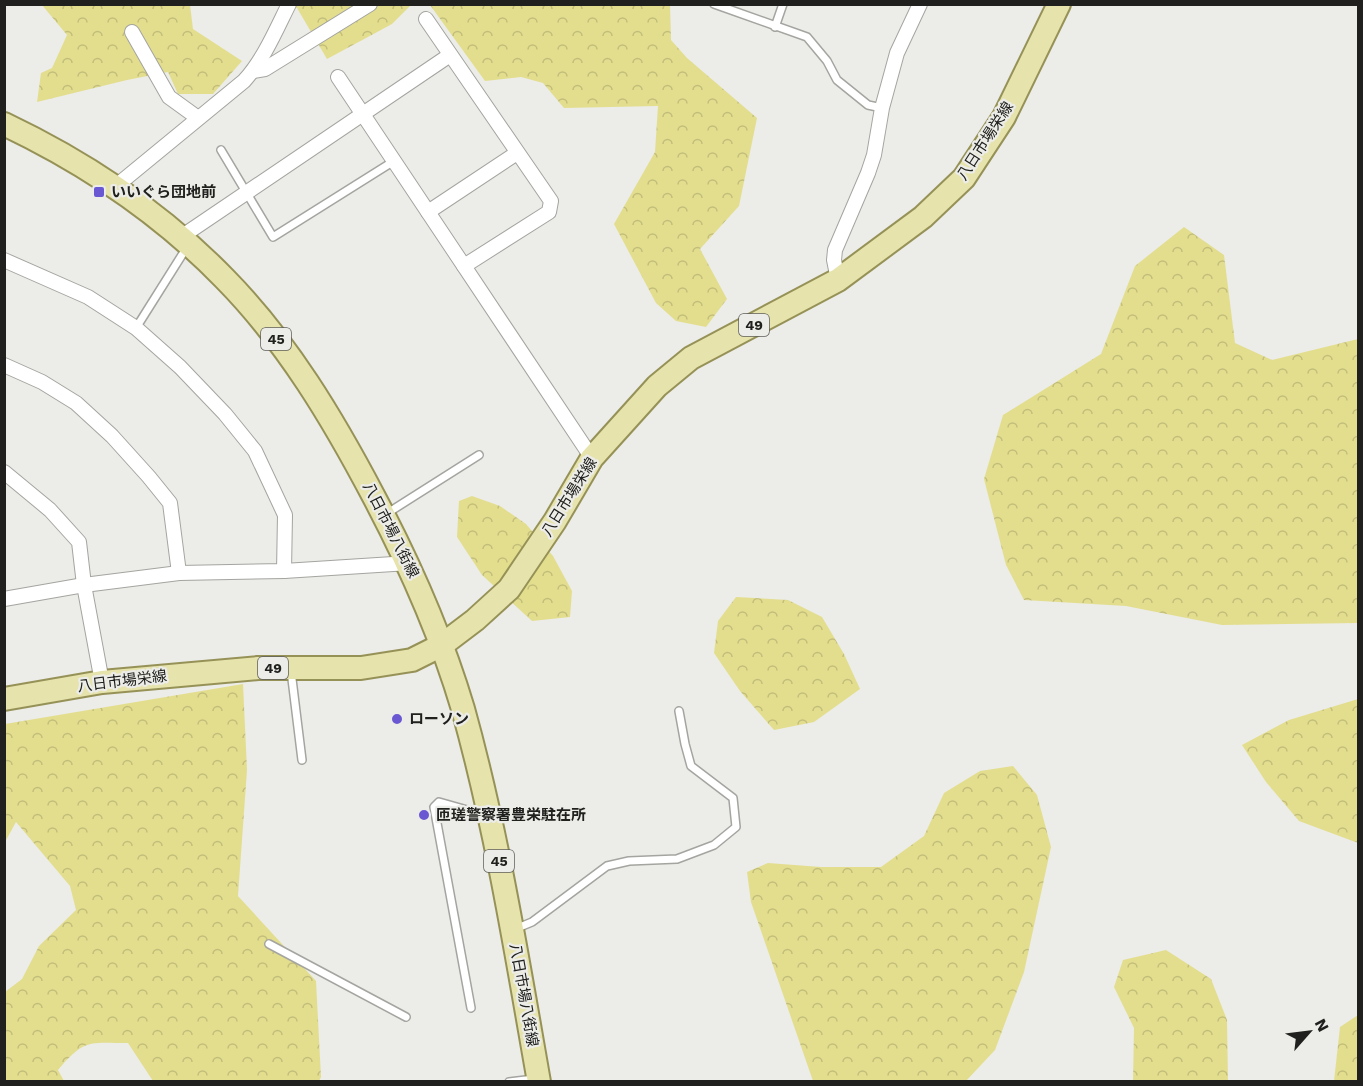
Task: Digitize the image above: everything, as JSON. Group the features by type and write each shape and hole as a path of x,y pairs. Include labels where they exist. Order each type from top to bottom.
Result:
{"main road":[{"name":"八日市場栄線","path":"4,699 102,682 258,668 361,668 412,660 442,645 475,621 509,589 555,521 592,458 657,386 691,358 838,280 923,217 964,177 1004,117 1059,4"},
{"name":"八日市場八街線","path":"4,124 77,162 115,187 185,241 226,279 292,360 325,408 409,563 442,645 462,707 490,816 539,1080"}],"street":[{"path":"115,187 254,71 289,4"},
{"path":"254,71 265,69 370,4"},
{"path":"838,280 834,260 835,250 871,164 882,108 897,53 920,4"},
{"path":"426,19 551,201 549,212 464,266"},
{"path":"132,32 169,98 198,118"},
{"path":"185,241 247,194 450,55"},
{"path":"338,77 592,458"},
{"path":"428,212 517,153"},
{"path":"4,260 88,297 136,328 188,375 225,414 255,451 285,515 284,571"},
{"path":"4,366 42,382 76,403 112,436 149,477 170,503 179,573"},
{"path":"4,472 50,510 79,542 84,585 102,682"},
{"path":"4,599 84,585 179,573 284,571 409,563"}],"lane":[{"path":"714,4 807,37 827,61 837,80 868,105 882,108"},
{"path":"775,27 783,4"},
{"path":"221,150 273,237 394,161"},
{"path":"136,328 185,241"},
{"path":"384,515 479,455"},
{"path":"291,668 302,760"},
{"path":"512,930 532,922 607,866 629,861 677,859 714,845 736,826 734,798 691,766 679,711"},
{"path":"471,1008 434,807 439,802 490,816"},
{"path":"269,944 406,1017"},
{"path":"509,1082 539,1080"}],"green space":[{"path":"42,5 190,5 193,29 242,61 213,94 178,94 168,72 37,102 41,73 52,68 67,35"},
{"path":"277,5 411,5 392,24 327,59 297,8"},
{"path":"430,5 670,5 671,40 687,58 757,118 739,206 700,249 727,299 706,327 676,321 656,303 614,224 655,152 658,106 564,108 543,83 521,77 485,81"},
{"path":"1184,227 1224,255 1235,343 1272,360 1358,339 1358,623 1222,625 1126,606 1024,600 1006,565 984,479 1003,415 1101,354 1135,266"},
{"path":"472,496 500,506 526,524 553,556 572,591 570,617 532,621 482,575 457,537 459,501"},
{"path":"736,597 788,600 822,617 844,654 860,689 814,722 774,730 740,691 714,653 718,621"},
{"path":"243,684 247,770 238,896 316,981 321,1077 319,1081 153,1081 128,1043 96,1043 82,1047 58,1070 64,1081 5,1081 5,992 22,979 39,946 76,910 70,886 16,822 5,842 5,724"},
{"path":"1358,699 1358,843 1299,821 1266,782 1242,745 1289,720"},
{"path":"1013,766 1037,795 1051,847 1024,972 995,1050 966,1081 813,1081 751,902 747,872 768,863 821,867 881,867 924,836 944,793 980,771"},
{"path":"1166,950 1211,979 1227,1020 1228,1081 1133,1081 1134,1028 1114,987 1123,960"},
{"path":"1358,1015 1358,1081 1334,1081 1340,1027"}],"place":[{"name":"いいぐら団地前","path":"99,192"},
{"name":"ローソン","path":"397,719"},
{"name":"匝瑳警察署豊栄駐在所","path":"424,815"}]}
